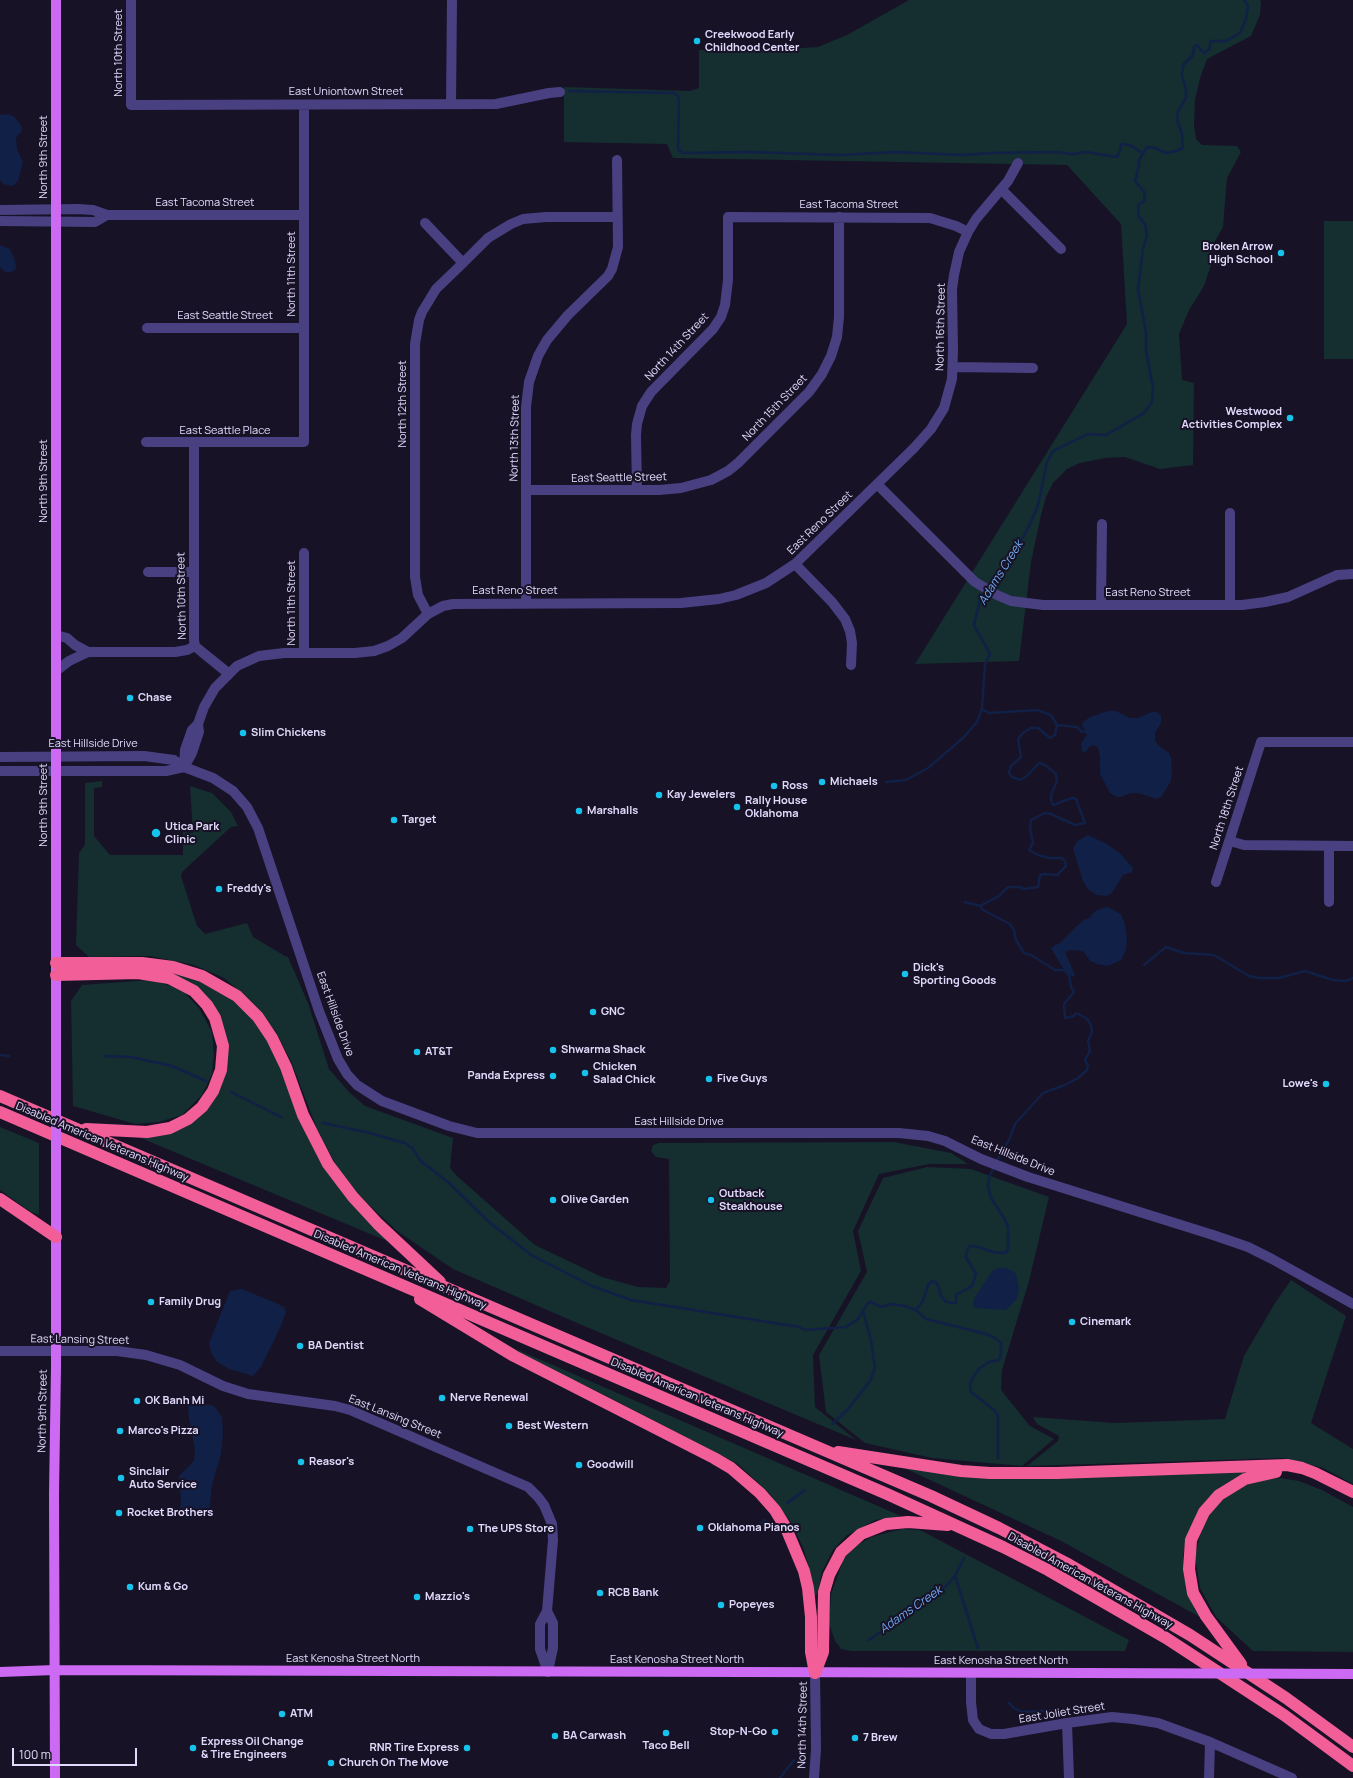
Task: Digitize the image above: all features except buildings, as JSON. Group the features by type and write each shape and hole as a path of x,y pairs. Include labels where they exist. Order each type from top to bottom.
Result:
{"highway":[{"path":"56,963 142,964 172,966 202,976 236,996 258,1017 272,1038 286,1067 303,1115 328,1164 353,1197 378,1224 446,1288"},
{"path":"56,975 138,973 169,978 194,991 207,1005 220,1031 223,1046 221,1070 213,1091 202,1107 188,1119 170,1128 147,1132 77,1128"},
{"name":"Disabled American Veterans Highway","path":"0,1096 931,1496 999,1528 1066,1563 1190,1635 1246,1671 1353,1747"},
{"name":"Disabled American Veterans Highway","path":"0,1112 958,1526 1048,1570 1166,1638 1284,1715 1353,1766"},
{"path":"0,1199 56,1237"},
{"path":"383,1277 514,1356 692,1446 731,1468 745,1479 775,1510 792,1540 804,1571 808,1588 811,1617 811,1652 815,1673"},
{"path":"821,1449 961,1471 990,1473 1057,1473 1287,1465 1302,1468 1315,1473 1353,1492"},
{"path":"1246,1671 1206,1616 1193,1593 1189,1569 1190,1550 1194,1531 1204,1512 1219,1495 1235,1483 1254,1476 1275,1472 1298,1474 1311,1478 1353,1499"},
{"path":"815,1673 823,1652 823,1603 826,1582 836,1558 847,1545 868,1530 896,1522 958,1526"}],"main road":[{"name":"North 9th Street","path":"55,1778 56,0"},
{"name":"East Kenosha Street North","path":"0,1672 56,1670 1353,1674"}],"street":[{"name":"North 10th Street","path":"131,0 131,105"},
{"path":"451,104 452,0"},
{"name":"East Uniontown Street","path":"131,105 496,104 560,92"},
{"name":"North 11th Street","path":"304,105 304,442"},
{"name":"North 13th Street","path":"526,603 527,393 532,370 547,340 556,328 608,276 612,269 618,247 617,160"},
{"name":"North 16th Street","path":"877,484 914,448 936,422 947,398 953,367 954,275 962,244 968,232 985,207 1001,189 1018,163"},
{"path":"1001,189 1061,249"},
{"name":"East Tacoma Street","path":"0,210 93,210 107,215 304,215"},
{"name":"East Tacoma Street","path":"0,221 56,223 95,222 107,215"},
{"path":"425,223 463,263 488,238 500,230 523,219 546,217 618,217"},
{"name":"East Tacoma Street","path":"728,217 930,218 956,226 968,232"},
{"name":"North 14th Street","path":"636,490 636,435 637,424 642,406 651,392 713,329 721,317 725,305 728,280 728,217"},
{"name":"North 15th Street","path":"711,480 728,471 738,463 809,392 827,366 835,344 838,327 839,217"},
{"name":"North 12th Street","path":"428,614 418,595 415,577 415,344 419,320 425,306 436,290 463,263"},
{"name":"East Seattle Street","path":"147,328 304,328"},
{"path":"953,367 1033,368"},
{"name":"East Seattle Place","path":"146,442 304,442"},
{"name":"North 10th Street","path":"194,443 194,640 195,646 228,673"},
{"name":"East Seattle Street","path":"526,490 636,490 681,488 711,480"},
{"name":"East Reno Street","path":"228,673 242,663 259,656 284,653 355,653 374,651 388,646 402,638 428,614 443,606 453,604 700,602 719,599 754,588 775,578 795,564 877,484 964,572 981,586 997,596 1012,601 1024,603 1101,605 1230,605 1265,602 1288,597 1336,575 1353,574"},
{"path":"1230,513 1230,605"},
{"path":"1101,605 1102,524"},
{"name":"North 11th Street","path":"304,553 304,653"},
{"path":"795,564 832,602 845,618 850,631 852,643 851,665"},
{"path":"148,572 193,572"},
{"path":"56,635 67,638 75,645 88,652"},
{"path":"56,671 69,661 88,652 175,652 187,650 195,646"},
{"path":"0,771 166,771 184,767 185,750 192,730 198,724 208,698 214,688 228,673"},
{"name":"North 18th Street","path":"1216,882 1261,742 1353,742"},
{"name":"East Hillside Drive","path":"0,757 144,756 174,760 184,767 213,778 233,791 254,817 320,1011 338,1059 347,1074 357,1085 382,1102 449,1126 477,1133 916,1134 937,1138 981,1159 1009,1170 1248,1247 1353,1304"},
{"path":"1230,841 1244,845 1353,846"},
{"path":"1329,846 1329,902"},
{"name":"East Lansing Street","path":"0,1351 117,1351 146,1355 180,1365 223,1386 248,1394 334,1406 350,1410 522,1484 538,1497 547,1509 553,1530 552,1570 547,1611 540,1624 540,1649 548,1672"},
{"name":"North 14th Street","path":"814,1778 816,1741 815,1673"},
{"name":"East Joliet Street","path":"971,1673 971,1712 973,1720 979,1729 991,1734 1004,1734 1067,1723 1112,1718 1133,1719 1158,1723 1210,1742 1292,1778"},
{"path":"1067,1723 1069,1778"},
{"path":"1209,1778 1210,1742"}],"green space":[{"path":"909,0 1260,0 1261,2 1260,15 1251,36 1207,59 1200,78 1195,100 1194,125 1196,139 1202,145 1237,146 1241,152 1227,178 1223,227 1210,250 1209,257 1211,265 1204,286 1189,310 1179,334 1182,380 1194,383 1193,465 1160,469 1125,457 1105,458 1080,463 1067,469 1053,483 1046,497 1031,562 1019,661 915,664 1127,324 1121,224 1067,165 673,158 667,144 564,142 564,87 690,91 699,88 699,50 769,50 818,47 847,35"},
{"path":"1324,221 1353,221 1353,359 1324,359"},
{"path":"102,781 102,787 94,788 94,836 110,855 183,855 183,832 193,833 190,786 212,793 231,812 238,826 231,827 182,872 181,876 197,926 205,934 247,923 253,937 288,957 308,1003 329,1069 349,1092 365,1106 453,1138 450,1168 457,1176 535,1245 602,1277 638,1287 666,1288 670,1281 669,1159 656,1157 651,1151 653,1145 659,1143 894,1142 951,1153 968,1164 929,1164 879,1174 853,1231 861,1271 813,1355 815,1407 856,1440 584,1326 453,1269 397,1231 365,1201 341,1174 317,1129 291,1061 276,1032 248,998 224,978 194,965 150,956 89,957 76,945 79,853 85,845 85,783"},
{"path":"160,968 213,985 252,1016 272,1044 317,1156 350,1201 386,1238 387,1241 136,1136 165,1133 222,1081 216,1011"},
{"path":"150,980 172,986 185,993 199,1008 212,1032 214,1055 212,1074 202,1095 182,1115 159,1122 135,1124 73,1106 71,1001 82,985"},
{"path":"0,1127 39,1143 39,1215 31,1212 0,1190"},
{"path":"927,1167 971,1169 1049,1197 1029,1281 1002,1370 1001,1390 1030,1426 1054,1439 1022,1466 932,1458 865,1443 826,1412 819,1355 867,1272 858,1231 883,1178"},
{"path":"1291,1280 1346,1316 1311,1423 1353,1449 1353,1484 1323,1468 1283,1458 1027,1466 1058,1441 1059,1436 1037,1424 1033,1417 1115,1423 1225,1419 1244,1356 1275,1303"},
{"path":"516,1349 901,1516 875,1520 846,1536 833,1550 822,1572 817,1595 814,1596 810,1571 803,1547 790,1521 770,1494 738,1464 599,1392 517,1354"},
{"path":"900,1466 948,1473 1243,1469 1244,1473 1220,1487 1205,1501 1186,1538 1183,1557 1184,1576 1195,1610 1200,1617 1061,1541"},
{"path":"1280,1478 1299,1481 1322,1490 1353,1507 1353,1652 1253,1651 1216,1617 1200,1588 1195,1556 1202,1527 1211,1510 1231,1493 1254,1481"},
{"path":"902,1529 920,1530 1129,1640 1125,1651 851,1651 841,1649 835,1641 829,1623 831,1594 843,1561 851,1549 871,1537"}],"water":[{"path":"6,114 14,116 22,127 22,131 16,138 17,149 23,162 18,181 13,186 3,184 0,180 0,115"},
{"path":"0,245 10,249 15,260 16,269 11,272 5,272 0,267"},
{"path":"1108,711 1116,711 1130,718 1137,718 1152,712 1157,712 1161,716 1161,723 1155,733 1155,740 1158,745 1169,753 1172,770 1171,781 1162,796 1157,799 1138,793 1131,793 1117,797 1110,793 1100,774 1100,756 1098,748 1094,745 1090,746 1085,753 1082,751 1081,744 1087,734 1082,732 1085,730 1082,726 1083,722 1090,717"},
{"path":"1088,835 1107,844 1121,854 1133,868 1132,872 1123,875 1111,894 1106,896 1096,895 1088,889 1083,881 1073,849 1077,841"},
{"path":"1108,907 1121,914 1125,924 1127,938 1126,950 1121,960 1108,966 1097,964 1090,961 1083,951 1070,950 1065,952 1075,975 1073,977 1064,970 1051,948 1059,944 1084,920 1090,918 1094,912"},
{"path":"998,1268 1005,1268 1016,1274 1019,1289 1017,1299 1006,1310 975,1308 973,1304 974,1299 992,1271"},
{"path":"242,1289 284,1307 286,1312 281,1326 261,1367 253,1376 229,1369 216,1361 211,1352 209,1343 230,1291"},
{"path":"194,1402 214,1406 222,1417 223,1433 221,1454 212,1485 209,1513 200,1517 188,1519 180,1516 179,1510 181,1504 179,1476 194,1461 195,1449 188,1407"}],"waterway":[{"name":"Adams Creek","path":"989,587 999,571 1017,549 1031,522 1038,505 1047,462 1053,451 1088,434 1106,435 1144,413 1152,402 1153,389 1146,349 1146,333 1138,289 1143,249 1147,236 1145,224 1139,217 1138,205 1144,201 1145,193 1135,181 1139,160 1147,147 1155,148 1166,153 1183,148 1182,134 1177,120 1178,111 1186,98 1186,89 1182,76 1183,65 1193,55 1194,47 1197,45 1204,53 1209,49 1211,41 1226,41 1240,33 1246,19 1248,6 1244,0"},
{"path":"569,91 674,93 678,96 679,101 678,149 683,153 750,152 840,155 895,152 964,155 1057,152 1072,154 1086,152 1117,157 1121,145 1124,144 1132,146 1142,153"},
{"name":"Adams Creek","path":"986,591 980,600 974,625 990,654 985,664 982,709 989,713 1037,710 1051,715 1057,725 1055,735 1050,738 1038,728 1031,728 1023,733 1018,739 1021,757 1011,766 1009,773 1012,777 1020,780 1027,776 1039,763 1045,765 1056,774 1057,781 1051,795 1053,805 1072,798 1076,799 1085,823 1075,825 1051,814 1045,813 1031,820 1030,828 1033,843 1029,850 1038,855 1049,858 1062,858 1065,861 1066,866 1057,875 1040,875 1038,887 1024,889 1019,887 1008,887 999,896 980,906 983,910 1010,924 1014,930 1016,940 1024,953 1031,955 1055,970 1064,970 1069,975 1071,987 1074,992 1064,1004 1065,1018 1074,1016 1076,1013 1080,1015 1087,1019 1091,1025 1092,1032 1088,1041 1090,1051 1085,1060 1088,1066 1087,1070 1078,1078 1065,1085 1043,1093 1015,1124 1010,1138 996,1162"},
{"path":"886,782 906,780 928,768 963,738 977,722 982,709"},
{"path":"1057,725 1077,727 1082,732"},
{"path":"965,902 980,906"},
{"path":"1144,965 1166,947 1184,953 1214,955 1249,976 1259,978 1279,978 1305,971 1333,980 1346,981 1353,978"},
{"path":"0,1055 9,1056"},
{"path":"104,1056 131,1057 172,1066 206,1081"},
{"path":"231,1092 281,1117"},
{"path":"323,1123 370,1133 405,1143 412,1148 421,1161 449,1183 488,1221 531,1255 592,1286 631,1300 799,1327 805,1330 846,1327 858,1319 868,1303 871,1302 882,1307 891,1304 905,1306 916,1310"},
{"name":"Adams Creek","path":"994,1167 989,1177 988,1186 991,1198 1008,1227 1008,1248 1006,1253 993,1252 975,1246 970,1246 967,1250 966,1257 976,1274 972,1286 956,1295 956,1303 951,1303 945,1301 941,1296 937,1283 932,1281 928,1285 923,1301 916,1310 926,1319 986,1334 995,1338 1001,1343 999,1360 989,1362 980,1368 973,1377 970,1385 971,1392 994,1410 998,1416 998,1458"},
{"path":"832,1424 847,1410 870,1381 875,1368 871,1340 863,1311"},
{"path":"787,1503 805,1490"},
{"path":"751,1531 765,1520"},
{"name":"Adams Creek","path":"869,1640 942,1590 955,1576 964,1558"},
{"path":"955,1576 978,1648"},
{"path":"1009,1703 1014,1708 1022,1712 1087,1709"},
{"name":"Adams Creek","path":"780,1778 794,1760"}],"place":[{"name":"Creekwood Early Childhood Center","path":"697,41"},
{"name":"Broken Arrow High School","path":"1281,253"},
{"name":"Westwood Activities Complex","path":"1290,418"},
{"name":"Chase","path":"130,698"},
{"name":"Slim Chickens","path":"243,733"},
{"name":"Michaels","path":"822,782"},
{"name":"Ross","path":"774,786"},
{"name":"Kay Jewelers","path":"659,795"},
{"name":"Rally House Oklahoma","path":"737,807"},
{"name":"Marshalls","path":"579,811"},
{"name":"Target","path":"394,820"},
{"name":"Utica Park Clinic","path":"156,833"},
{"name":"Freddy's","path":"219,889"},
{"name":"Dick's Sporting Goods","path":"905,974"},
{"name":"GNC","path":"593,1012"},
{"name":"Shwarma Shack","path":"553,1050"},
{"name":"AT&T","path":"417,1052"},
{"name":"Chicken Salad Chick","path":"585,1073"},
{"name":"Panda Express","path":"553,1076"},
{"name":"Five Guys","path":"709,1079"},
{"name":"Lowe's","path":"1326,1084"},
{"name":"Olive Garden","path":"553,1200"},
{"name":"Outback Steakhouse","path":"711,1200"},
{"name":"Family Drug","path":"151,1302"},
{"name":"Cinemark","path":"1072,1322"},
{"name":"BA Dentist","path":"300,1346"},
{"name":"Nerve Renewal","path":"442,1398"},
{"name":"OK Banh Mi","path":"137,1401"},
{"name":"Best Western","path":"509,1426"},
{"name":"Marco's Pizza","path":"120,1431"},
{"name":"Reasor's","path":"301,1462"},
{"name":"Goodwill","path":"579,1465"},
{"name":"Sinclair Auto Service","path":"121,1478"},
{"name":"Rocket Brothers","path":"119,1513"},
{"name":"Oklahoma Pianos","path":"700,1528"},
{"name":"The UPS Store","path":"470,1529"},
{"name":"Kum & Go","path":"130,1587"},
{"name":"RCB Bank","path":"600,1593"},
{"name":"Mazzio's","path":"417,1597"},
{"name":"Popeyes","path":"721,1605"},
{"name":"ATM","path":"282,1714"},
{"name":"Stop-N-Go","path":"775,1732"},
{"name":"Taco Bell","path":"666,1733"},
{"name":"BA Carwash","path":"555,1736"},
{"name":"7 Brew","path":"855,1738"},
{"name":"Express Oil Change & Tire Engineers","path":"193,1748"},
{"name":"RNR Tire Express","path":"467,1748"},
{"name":"Church On The Move","path":"331,1763"}]}
